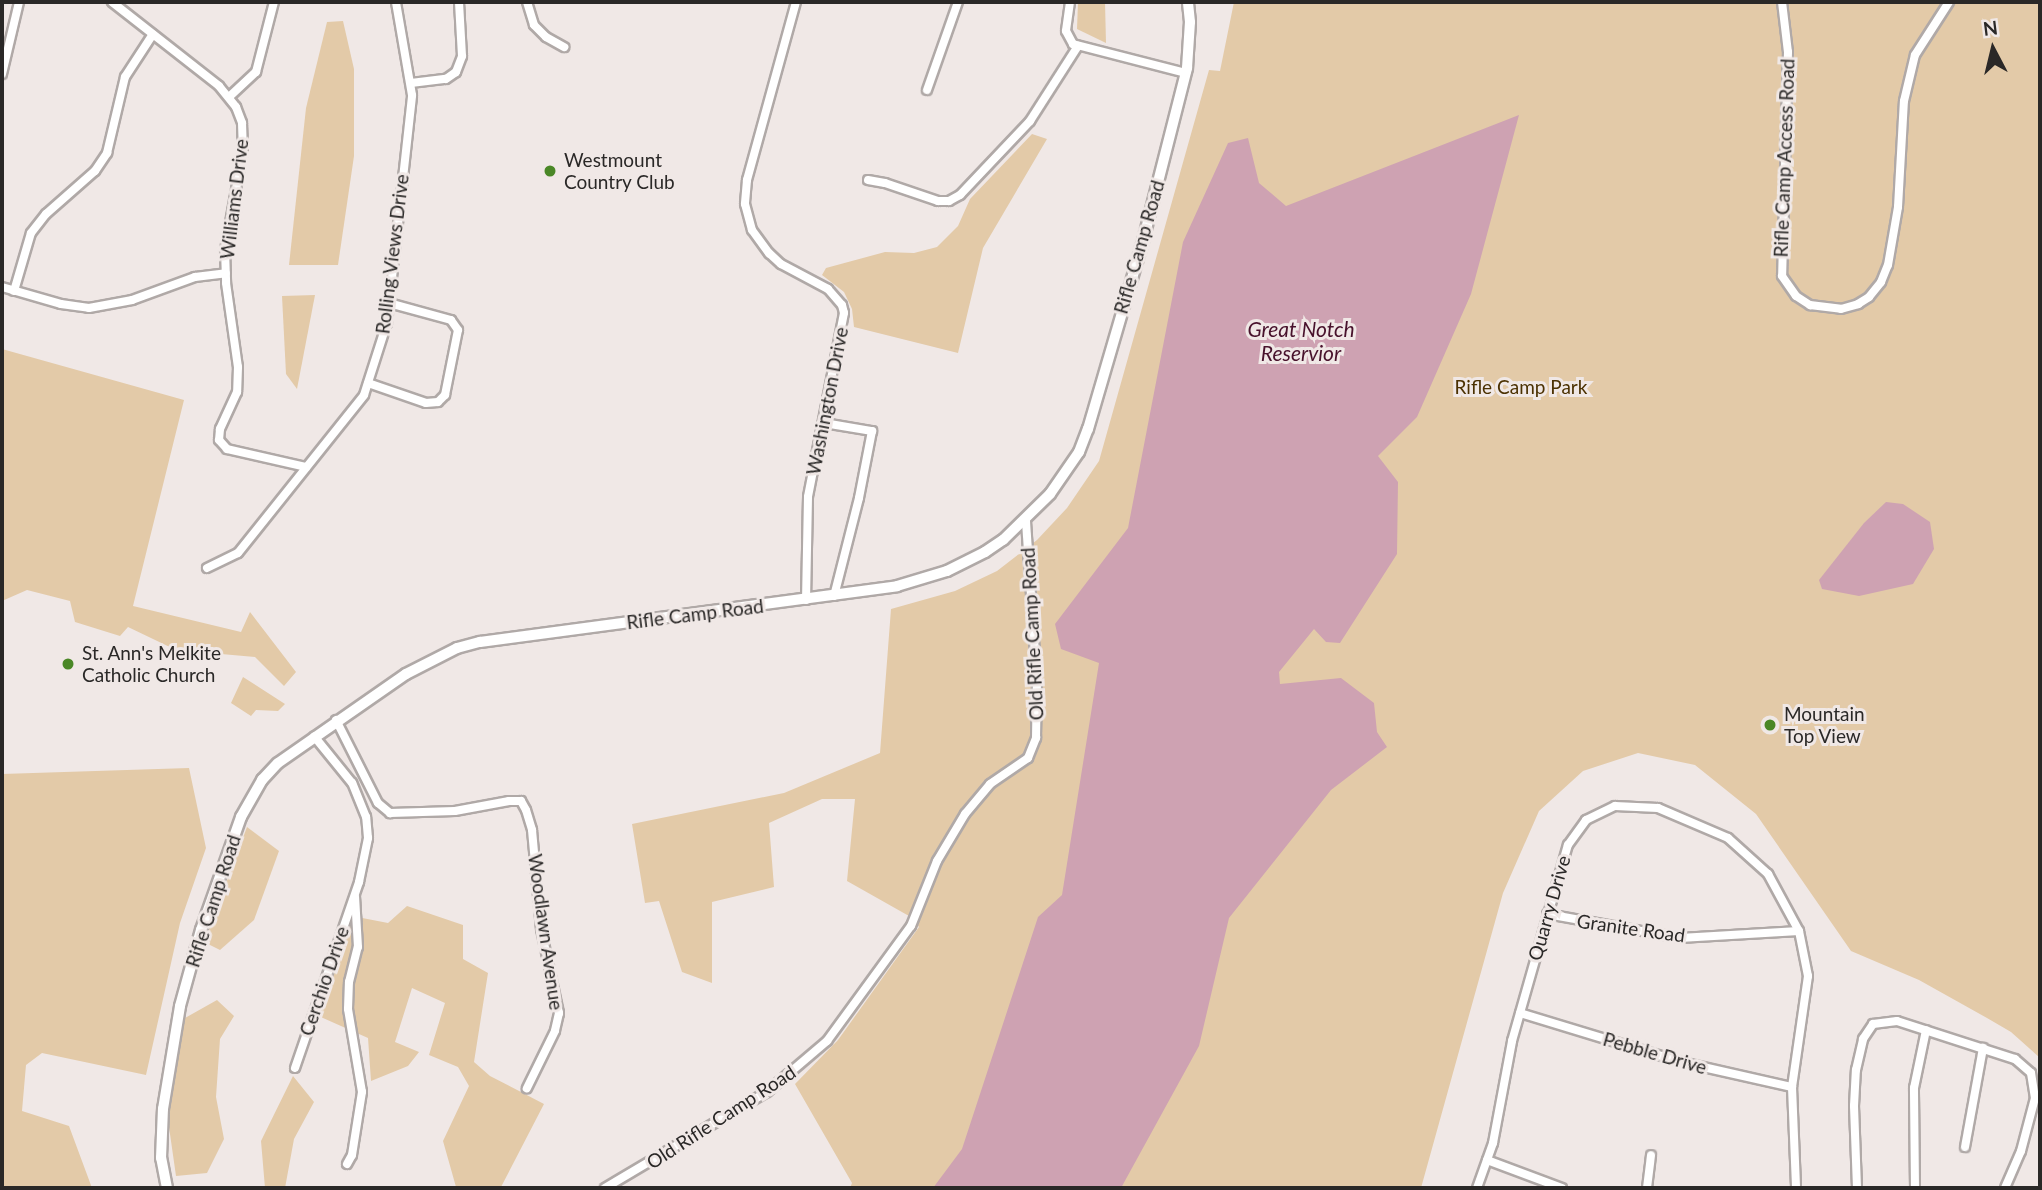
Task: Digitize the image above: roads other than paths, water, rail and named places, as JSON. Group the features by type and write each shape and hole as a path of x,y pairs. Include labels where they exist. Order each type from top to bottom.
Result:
{"street":[{"path":"2,74 19,2"},
{"path":"229,97 256,72 274,2"},
{"name":"Rolling Views Drive","path":"207,568 238,553 364,395 387,323 411,83 396,2"},
{"path":"411,83 446,79 456,72 462,56 459,2"},
{"path":"527,2 534,25 546,37 564,47"},
{"name":"Washington Drive","path":"796,2 747,180 744,204 752,230 769,253 781,264 828,289 842,305 843,328 806,517 806,600"},
{"path":"927,90 958,2"},
{"path":"1070,2 1066,31 1073,44 1186,74"},
{"name":"Rifle Camp Road","path":"167,1188 161,1158 163,1109 180,1006 201,930 250,799 278,764 336,720 415,668 457,648 480,642 897,586 947,571 985,552 1026,520 1061,481 1079,452 1088,429 1143,241 1186,74 1190,22 1188,2"},
{"name":"Rifle Camp Access Road","path":"1782,2 1788,52 1782,276 1796,296 1810,304 1841,309 1858,304 1869,297 1881,282 1888,265 1898,206 1903,101 1915,55 1949,2"},
{"name":"Williams Drive","path":"119,4 229,97 236,107 244,137 227,240 226,273 238,367 236,392 220,429 219,440 227,449 306,467"},
{"path":"14,291 32,233 46,214 95,171 107,153 125,77 153,34"},
{"path":"868,180 938,201 949,201 960,195 1030,121 1078,46"},
{"path":"2,287 61,304 96,307 132,300 183,280 226,273"},
{"path":"368,383 426,403 438,402 445,395 458,330 452,320 389,303"},
{"path":"824,423 872,431 859,498 834,596"},
{"name":"Old Rifle Camp Road","path":"605,1188 767,1091 827,1041 911,926 937,861 965,814 990,784 1027,758 1036,738 1037,694 1026,520"},
{"name":"Woodlawn Avenue","path":"336,720 378,803 390,813 455,811 509,801 521,801 526,810 532,830 541,929 559,1013 555,1031 527,1088"},
{"name":"Cerchio Drive","path":"295,1068 355,894 368,838 366,817 352,783 314,736"},
{"path":"352,783 364,775"},
{"name":"Quarry Drive","path":"1477,1188 1487,1160 1520,1013 1567,845 1586,820 1615,806 1658,808 1728,838 1768,874 1799,931 1808,976 1793,1087 1796,1188"},
{"name":"Cerchio Drive","path":"347,1164 352,1155 362,1092 348,1009 349,982 358,947 355,894"},
{"name":"Granite Road","path":"1547,914 1680,938 1799,931"},
{"name":"Pebble Drive","path":"1520,1013 1681,1062 1793,1087"},
{"path":"1857,1188 1856,1070 1863,1039 1873,1024 1897,1021 2015,1059 2031,1073 2035,1098 2021,1151 2005,1188"},
{"path":"1915,1188 1914,1088 1926,1030"},
{"path":"1965,1147 1983,1048"},
{"path":"1647,1188 1651,1155"},
{"path":"1487,1160 1562,1188"}],"water":[{"name":"Great Notch Reservior","path":"1519,115 1471,294 1417,417 1378,456 1398,482 1397,554 1340,643 1326,642 1314,629 1279,672 1280,684 1341,678 1374,703 1377,732 1387,747 1331,790 1229,918 1199,1046 1121,1188 933,1188 962,1149 1038,917 1062,895 1099,663 1061,649 1055,624 1128,528 1183,242 1228,143 1248,138 1259,183 1286,206"},
{"path":"1886,502 1903,504 1930,522 1934,549 1913,584 1859,596 1822,589 1819,580 1864,523"}],"place":[{"name":"Westmount Country Club","path":"550,171"},
{"name":"St. Ann's Melkite Catholic Church","path":"68,664"},
{"name":"Mountain Top View","path":"1770,725"}],"park label":[{"name":"Rifle Camp Park","path":"1521,387"}]}
